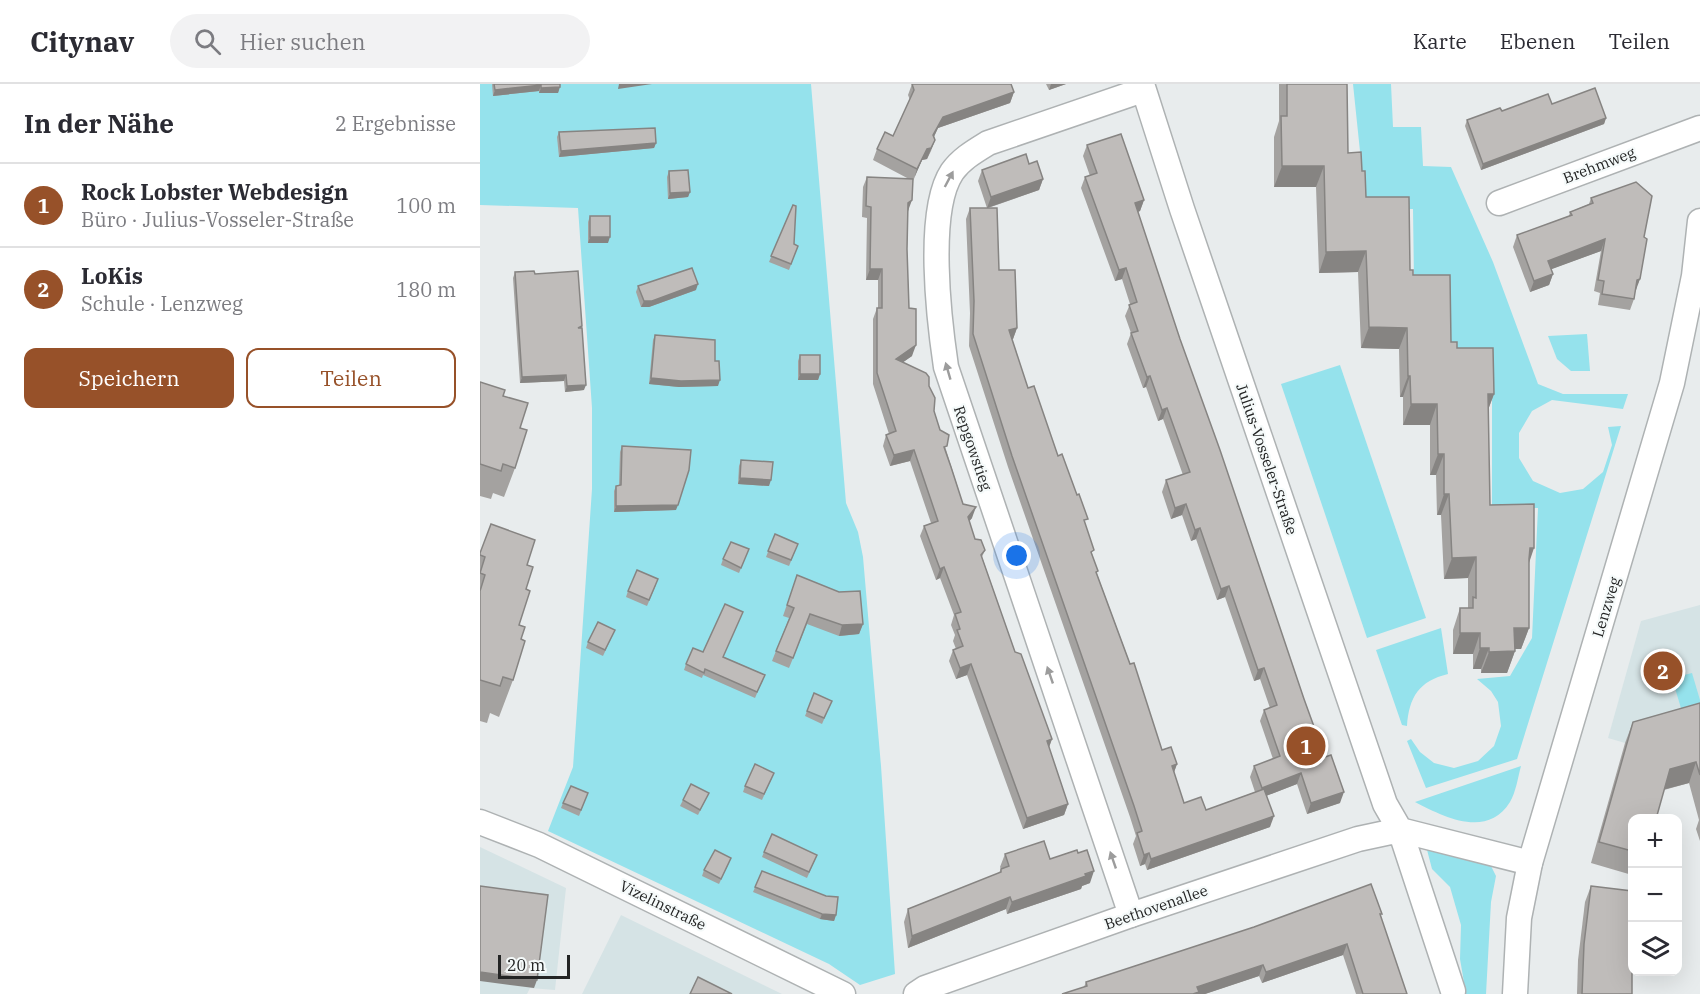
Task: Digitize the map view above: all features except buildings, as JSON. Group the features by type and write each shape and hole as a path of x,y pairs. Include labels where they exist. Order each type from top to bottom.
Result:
{"street":[{"name":"Julius-Vosseler-Straße","path":"1142,87 1185,220 1385,804 1400,830 1453,991"},
{"name":"Repgowstieg","path":"1131,915 946,367 941,331 937,224 939,204 948,180 962,160 972,153 988,143 1142,87"},
{"name":"Brehmweg","path":"1499,203 1700,128"},
{"name":"Lenzweg","path":"1515,994 1520,918 1530,862 1672,383 1694,276 1700,221"},
{"name":"Vizelinstraße","path":"480,822 539,845 843,994"},
{"path":"1400,830 1530,862"},
{"name":"Beethovenallee","path":"916,994 925,988 1131,915 1358,839 1400,830"}],"shaded area":[{"path":"480,84 811,84 846,503 858,532 863,557 881,766 895,974 860,985 829,964 548,831 573,767 592,489 592,408 578,208 480,205"},
{"path":"1353,84 1391,84 1393,127 1421,127 1423,166 1451,167 1493,262 1538,384 1563,394 1628,394 1623,409 1552,400 1532,411 1519,433 1519,458 1533,481 1560,493 1583,489 1603,472 1612,445 1608,427 1621,426 1517,759 1426,788 1407,741 1411,739 1420,752 1434,763 1454,768 1478,761 1494,746 1501,726 1498,702 1491,691 1477,679 1510,676 1532,638 1538,508 1492,508 1492,356 1451,354 1414,280 1413,209 1366,209"},
{"path":"1587,334 1590,371 1571,371 1557,359 1548,336"},
{"path":"1340,365 1426,618 1367,638 1281,384"},
{"path":"1700,605 1700,722 1625,743 1608,738 1641,621"},
{"path":"1441,628 1448,674 1430,681 1417,692 1410,707 1407,726 1402,725 1376,650"},
{"path":"1692,673 1700,700 1700,710 1683,715 1672,678"},
{"path":"1521,766 1510,802 1501,813 1490,820 1465,822 1439,814 1415,802"},
{"path":"1426,846 1489,862 1496,876 1491,902 1486,994 1466,994 1460,959 1461,925 1450,887 1432,869"},
{"path":"480,847 566,888 555,990 530,988 527,994 480,994"},
{"path":"621,915 782,994 582,994"}],"place":[{"name":"LoKis","path":"1663,671"},
{"name":"Rock Lobster Webdesign","path":"1306,746"}]}
